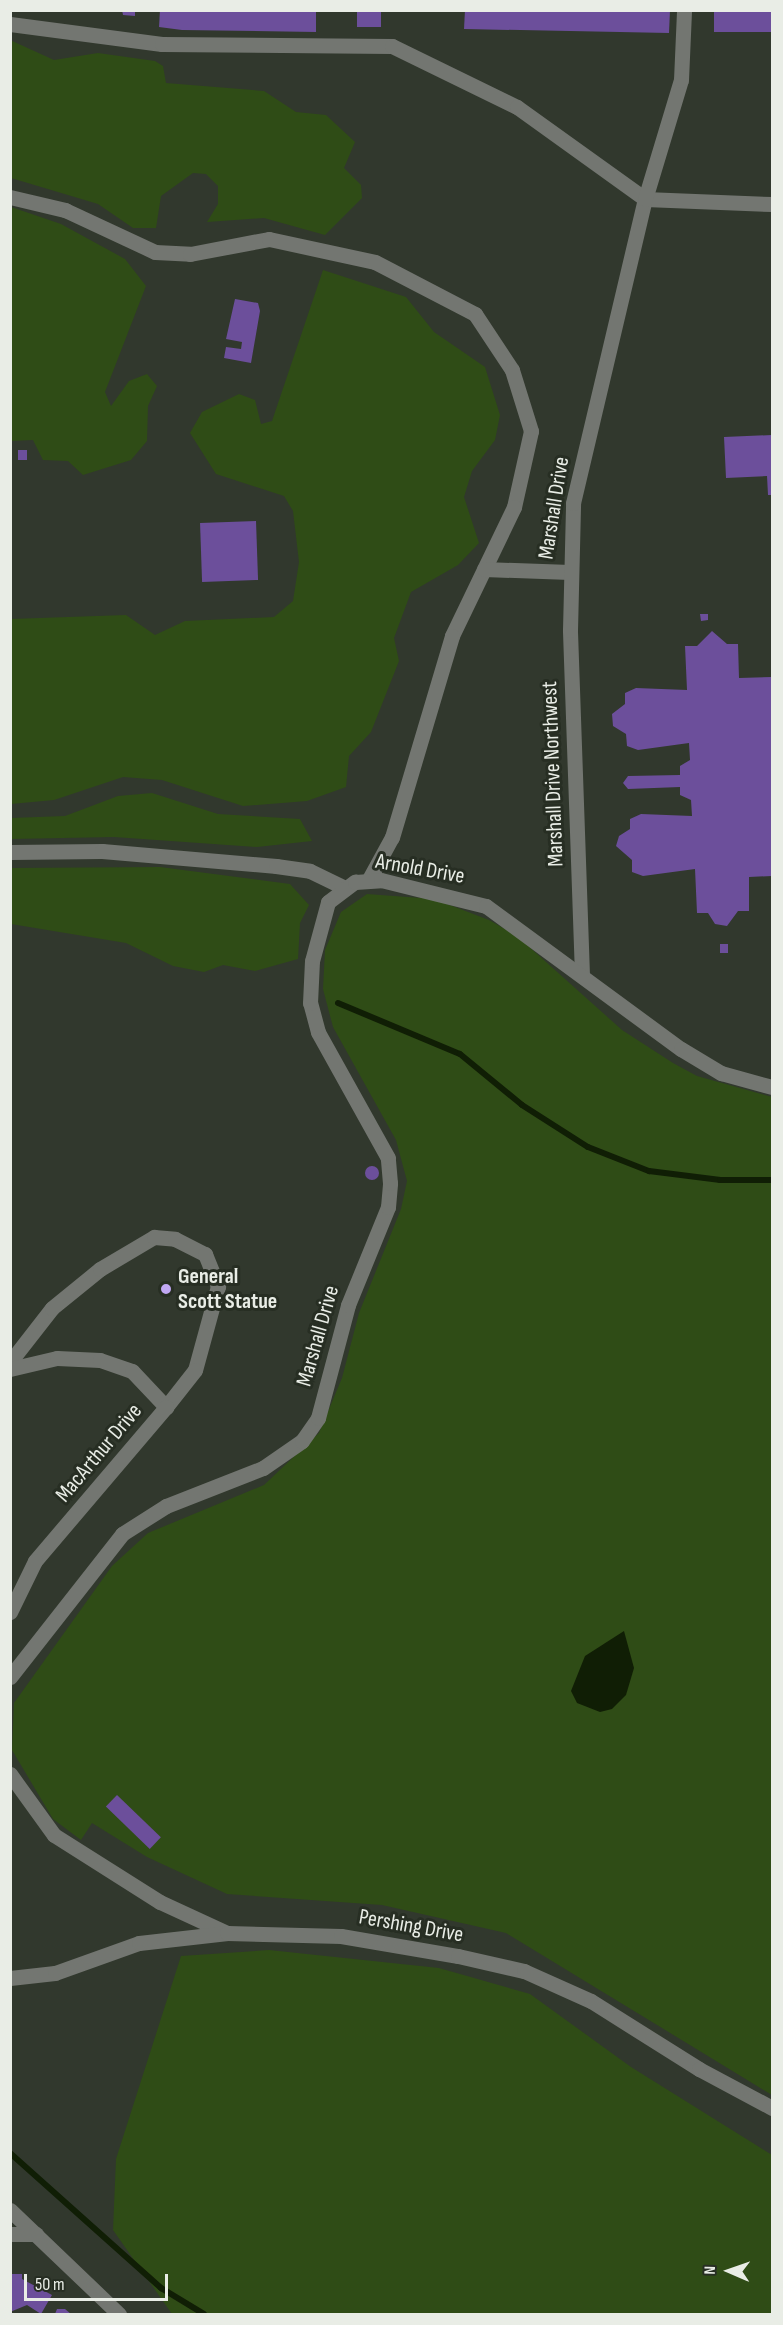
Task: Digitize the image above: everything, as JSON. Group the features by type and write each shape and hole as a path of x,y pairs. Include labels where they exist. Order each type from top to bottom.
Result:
{"street":[{"name":"Marshall Drive","path":"484,569 570,572 573,503 645,199 681,80 684,10"},
{"path":"10,24 162,44 392,46 517,107 645,199 772,204"},
{"path":"10,197 65,210 155,252 190,254 269,239 375,262 475,314 512,370 531,431 514,507 452,636 392,837 368,881"},
{"name":"Marshall Drive Northwest","path":"570,572 582,975"},
{"name":"Arnold Drive","path":"10,852 102,851 276,866 310,871 345,888 368,881 454,894 486,906 711,1067 772,1087"},
{"name":"Marshall Drive","path":"10,1677 122,1534 166,1506 263,1468 302,1442 318,1418 348,1305 388,1207 390,1183 388,1158 318,1032 310,1003 312,961 328,902 345,888"},
{"path":"10,1362 52,1308 100,1269 154,1237 175,1239 204,1254 218,1286 195,1370 166,1407"},
{"name":"MacArthur Drive","path":"10,1369 57,1358 100,1360 132,1371 166,1407 34,1561 10,1612"},
{"path":"10,1774 54,1835 160,1902 227,1933"},
{"name":"Pershing Drive","path":"10,1978 55,1973 139,1944 227,1933 341,1936 524,1971 591,2001 699,2070 772,2108"},
{"path":"10,2210 120,2314"},
{"path":"10,2234 36,2234"}],"green space":[{"path":"10,40 54,60 98,53 155,61 163,66 166,83 264,91 296,112 326,115 355,142 344,168 361,185 362,198 325,235 264,218 207,222 218,204 218,186 206,174 193,173 161,196 156,228 133,228 98,204 11,178"},
{"path":"11,207 61,224 125,259 146,286 105,392 111,406 129,381 147,374 157,386 148,406 147,441 131,460 83,475 68,461 43,460 33,440 11,441"},
{"path":"323,270 406,297 434,332 485,367 500,415 495,440 472,471 464,497 479,543 458,565 411,592 394,638 399,661 371,732 349,756 346,787 307,801 243,806 162,780 123,777 54,800 11,804 11,619 126,615 155,635 185,621 274,617 293,601 299,562 293,511 284,496 216,474 190,433 202,412 239,394 255,400 261,424 272,421"},
{"path":"152,793 218,814 300,819 312,841 257,847 114,837 11,839 11,818 65,816 118,796"},
{"path":"160,867 290,884 309,905 300,923 298,959 255,971 223,965 204,972 173,966 126,943 11,924 11,868"},
{"path":"367,894 434,899 489,920 517,936 622,1030 673,1063 697,1076 772,1097 772,2095 506,1933 382,1905 227,1894 147,1857 92,1823 81,1840 53,1819 12,1750 14,1703 112,1566 148,1533 264,1485 319,1433 342,1378 359,1313 401,1209 407,1181 396,1140 333,1027 323,989 325,950 341,912"},
{"path":"269,1950 439,1968 530,1994 631,2067 772,2155 772,2314 172,2314 113,2230 116,2159 181,1956"}],"shaded area":[{"path":"624,1631 634,1668 626,1695 612,1709 600,1712 577,1703 571,1691 585,1656"}],"building":[{"path":"122,10 135,10 135,16 123,15"},
{"path":"160,10 316,10 316,32 182,30 159,27"},
{"path":"357,10 381,10 381,27 357,27"},
{"path":"465,10 670,10 669,33 464,29"},
{"path":"714,10 772,10 772,32 714,32"},
{"path":"235,299 258,303 260,311 251,363 224,358 226,347 241,349 242,342 226,339"},
{"path":"772,435 772,495 768,495 767,476 726,478 724,437"},
{"path":"18,450 27,450 27,460 18,460"},
{"path":"256,521 258,580 202,582 200,523"},
{"path":"700,614 708,614 708,620 701,621"},
{"path":"712,631 727,644 738,644 739,678 772,677 772,876 749,877 749,911 738,911 727,926 715,924 708,913 697,913 695,869 643,876 632,872 632,860 616,846 619,836 630,829 630,819 641,814 692,816 691,800 680,795 680,787 628,789 623,783 628,776 680,775 680,766 690,760 689,743 638,750 627,746 626,734 613,726 612,714 625,704 625,693 636,688 687,690 685,646 697,646"},
{"path":"720,944 728,944 728,953 720,953"},
{"path":"369,1166 375,1166 379,1173 375,1180 369,1180 365,1176 365,1170"},
{"path":"117,1795 161,1837 150,1849 106,1807"},
{"path":"10,2274 22,2274 22,2279 52,2295 41,2314 27,2305 10,2312"},
{"path":"57,2309 65,2309 71,2314 55,2314"}],"waterway":[{"path":"338,1003 460,1054 522,1105 588,1147 649,1171 720,1180 772,1180"},
{"path":"10,2153 161,2288 204,2314"}],"place":[{"name":"General Scott Statue","path":"166,1289"}]}
